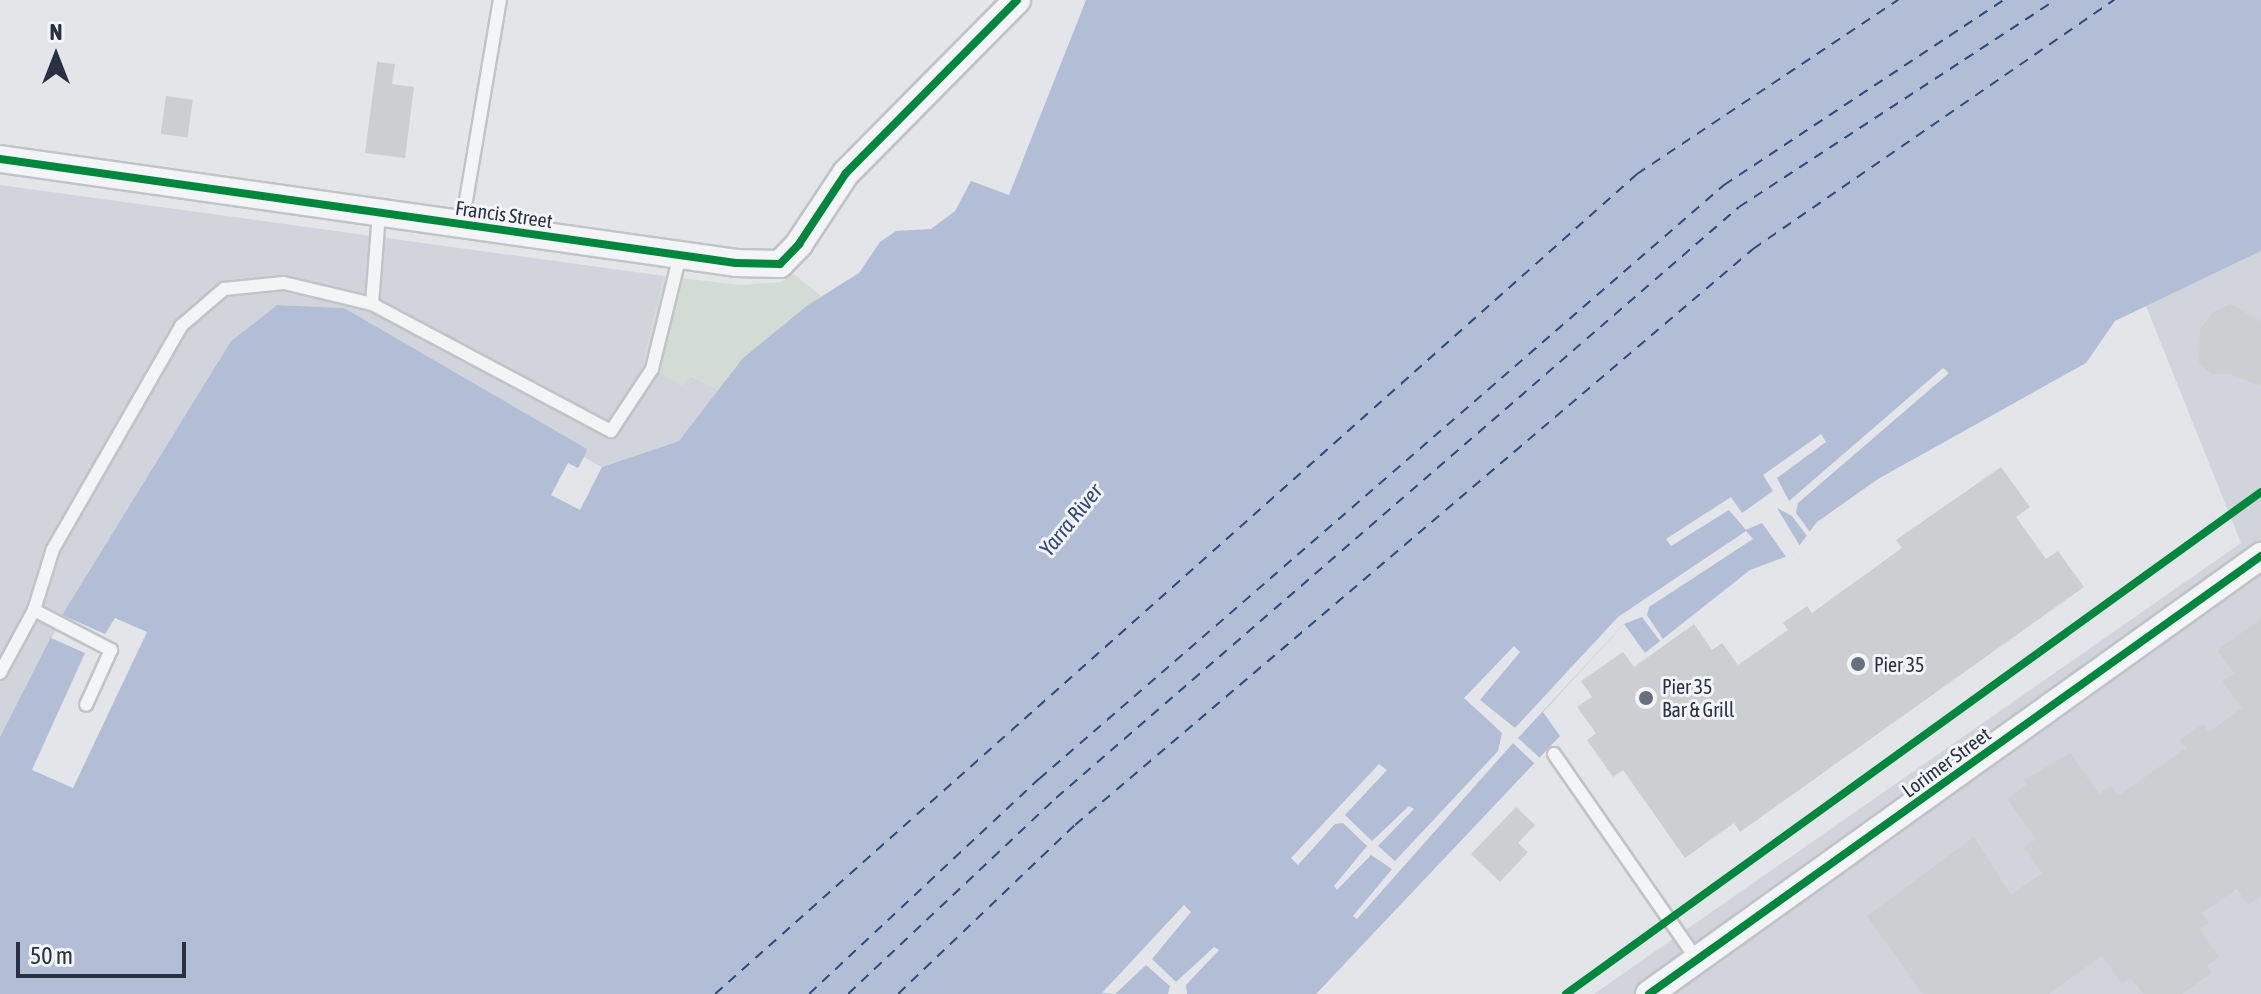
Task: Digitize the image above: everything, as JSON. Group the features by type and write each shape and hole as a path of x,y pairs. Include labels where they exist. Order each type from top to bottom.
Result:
{"street":[{"name":"Francis Street","path":"0,159 765,266 788,260 846,173 1017,0"},
{"name":"Lorimer Street","path":"1649,994 2261,556"}],"lane":[{"path":"462,224 500,0"},
{"path":"372,304 379,213"},
{"path":"0,673 34,610 53,549 181,326 224,289 284,283 372,304 611,431 652,369 680,255"},
{"path":"34,610 111,650 86,705"},
{"path":"1554,754 1697,960"}],"shaded area":[{"path":"0,185 664,276 643,362 691,376 721,391 679,441 602,467 580,510 441,369 344,308 277,305 231,341 62,615 0,737"},
{"path":"2261,251 2261,994 1594,994 2241,543 2146,306"},
{"path":"794,274 821,296 743,358 721,391 692,376 682,386 643,362 664,276 740,285 781,282"}],"water":[{"name":"Yarra River","path":"1086,0 2261,0 2261,251 2115,321 2086,363 1878,479 1817,522 1793,554 1750,570 1645,653 1624,624 1543,712 1560,736 1316,994 0,994 0,737 62,615 231,341 277,305 344,308 587,449 584,457 602,467 679,441 743,358 808,305 859,273 880,242 896,231 931,229 955,211 971,181 1009,195"}],"pier":[{"path":"1943,368 1949,373 1798,503 1796,513 1810,532 1807,536 1792,516 1777,508 1800,546 1787,558 1762,523 1746,530 1729,510 1671,546 1666,539 1731,497 1742,513 1773,491 1763,475 1821,434 1826,442 1777,478 1789,501"},
{"path":"584,457 602,467 580,510 551,495 568,463 578,468"},
{"path":"1746,531 1753,539 1649,607 1647,615 1663,639 1660,641 1642,617 1624,624 1518,738 1540,758 1535,764 1513,743 1357,919 1353,916 1392,869 1371,855 1337,890 1334,886 1367,846 1343,823 1335,824 1298,865 1291,858 1379,764 1387,770 1345,815 1372,841 1409,806 1414,809 1378,846 1395,861 1498,751 1502,733 1464,698 1514,646 1520,652 1480,700 1515,728 1618,617"},
{"path":"62,615 105,634 115,618 147,632 73,788 32,770 85,653 51,638"},
{"path":"1184,905 1191,912 1152,959 1176,982 1214,947 1219,950 1186,985 1187,994 1168,994 1170,986 1146,965 1115,994 1102,993"}],"building":[{"path":"377,62 395,64 392,84 414,87 405,158 365,153"},
{"path":"166,96 193,100 187,137 161,134"},
{"path":"2230,304 2261,321 2261,386 2230,374 2211,374 2199,362 2200,329 2213,312"},
{"name":"Pier 35","path":"2001,467 2030,507 2016,517 2046,559 2058,551 2084,587 1740,832 1734,823 1685,858 1623,770 1613,777 1587,740 1596,733 1577,707 1592,697 1581,681 1623,652 1634,667 1694,624 1712,650 1722,643 1738,665 1788,630 1783,623 1807,606 1812,613 1902,548 1896,540"},
{"path":"2261,619 2261,896 2248,905 2237,889 2202,913 2209,923 2199,929 2219,957 2207,966 2212,973 2182,994 2143,994 2131,978 2122,984 2102,956 2049,994 1923,994 1867,916 1974,837 2011,895 2042,873 2024,847 2036,839 2007,799 2027,784 2024,780 2070,753 2099,794 2111,785 2118,796 2186,748 2180,740 2203,724 2209,732 2242,708 2222,681 2234,673 2217,650"},
{"path":"1516,807 1535,825 1518,843 1528,852 1500,882 1471,854"}],"ferry route":[{"path":"715,994 1637,174 1898,0"},
{"path":"809,994 1039,779 1724,185 2004,0"},
{"path":"848,994 1056,798 1739,207 2055,0"},
{"path":"898,994 1075,825 1753,249 2114,0"}],"cycle path":[{"path":"0,159 736,263 780,264 799,244 846,173 1017,0"},
{"path":"1566,994 2261,492"},
{"path":"1649,994 2261,556"}],"place":[{"name":"Pier 35","path":"1858,664"},
{"name":"Pier 35 Bar & Grill","path":"1646,698"}]}
